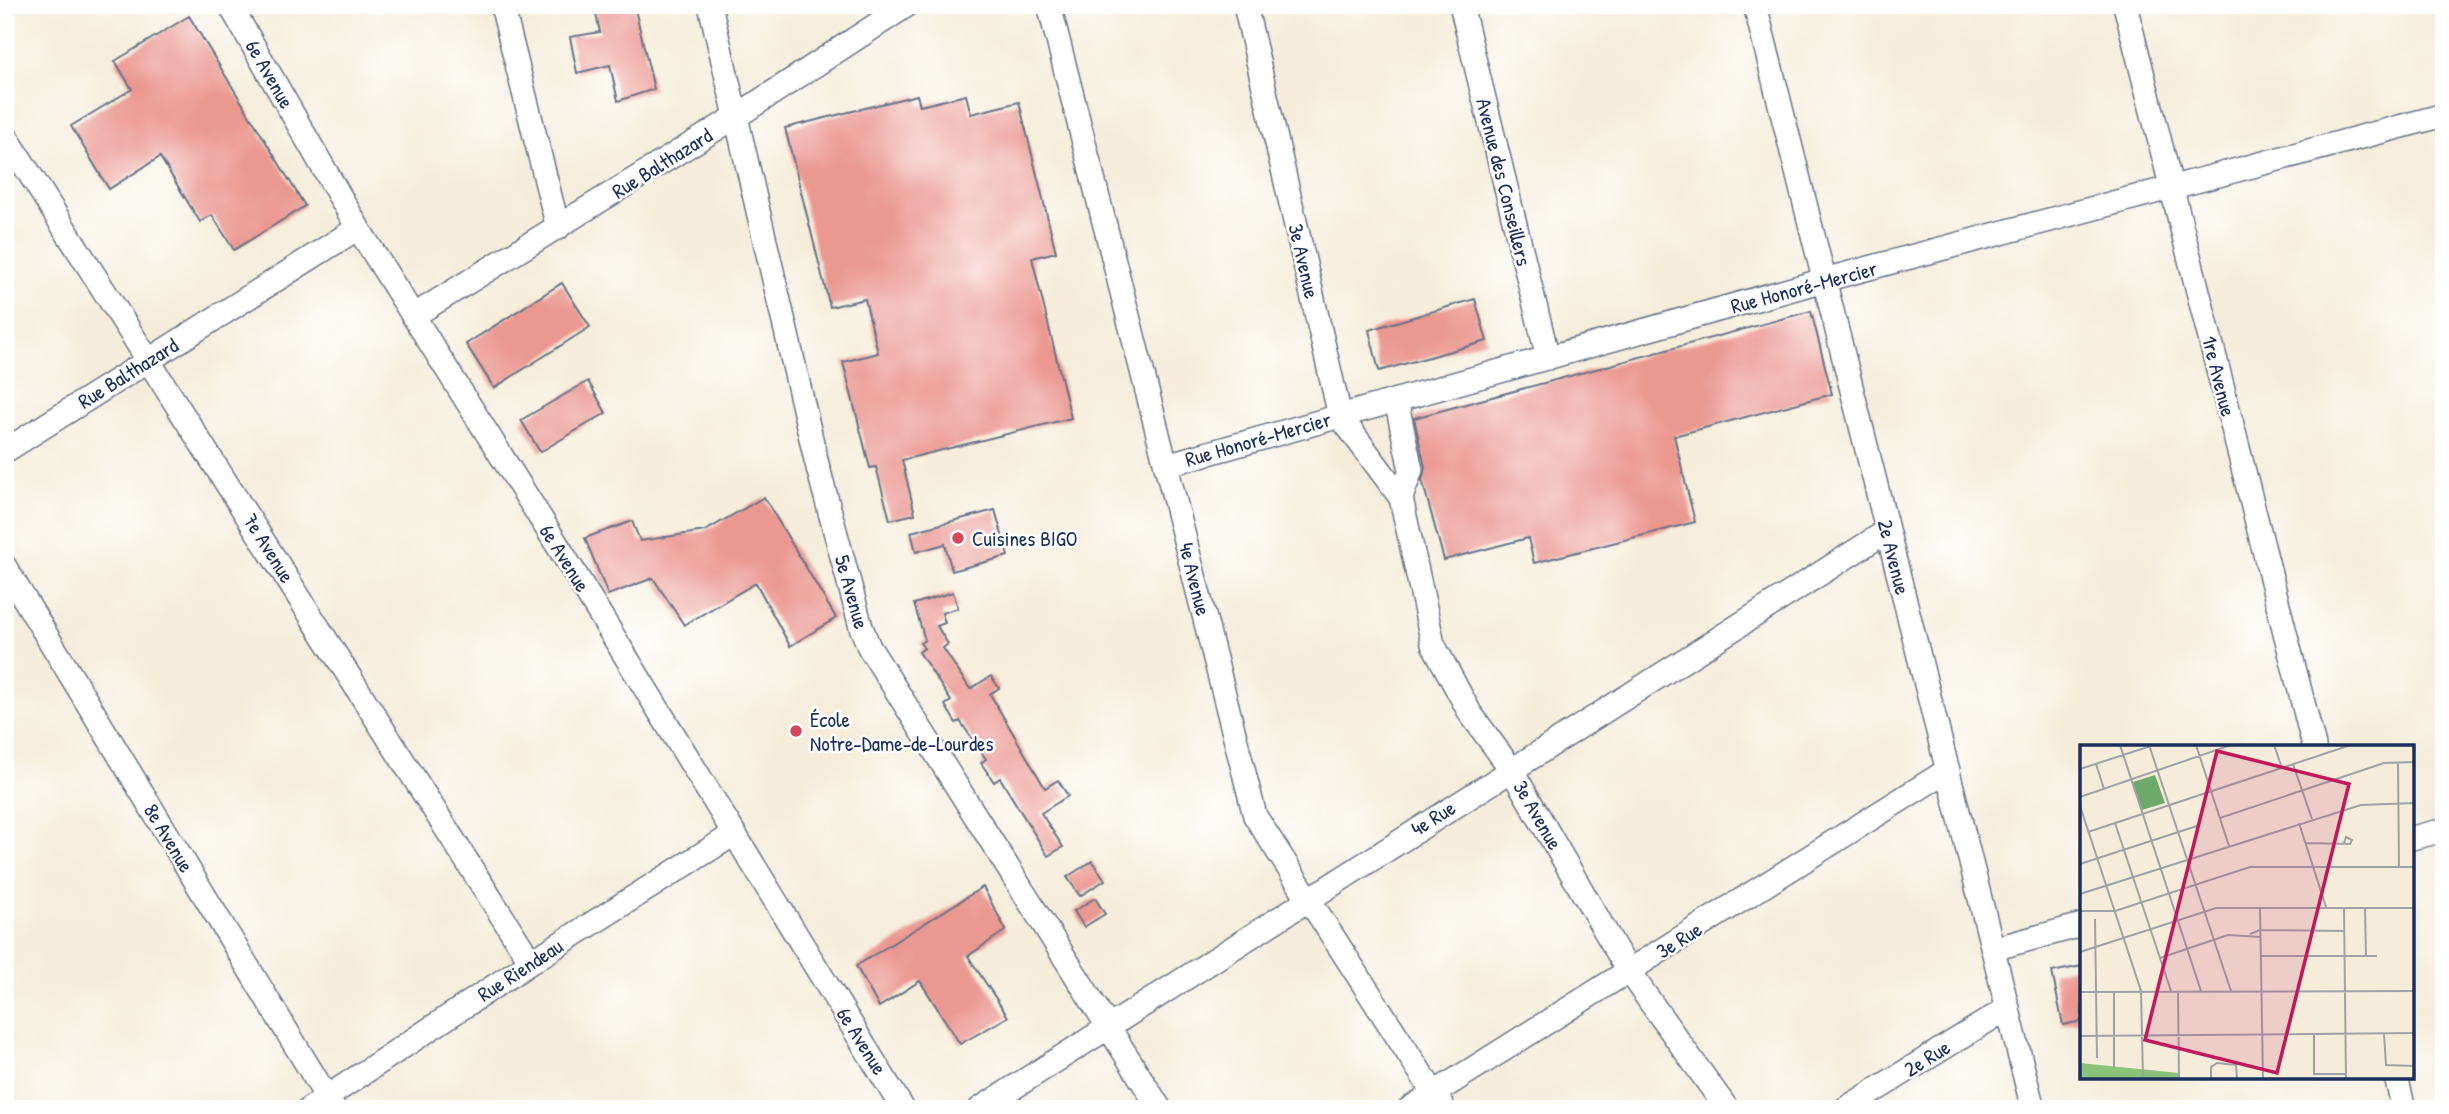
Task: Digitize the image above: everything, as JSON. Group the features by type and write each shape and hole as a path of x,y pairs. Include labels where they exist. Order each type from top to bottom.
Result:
{"street":[{"name":"6e Avenue","path":"230,5 358,228 558,546 904,1109"},
{"path":"502,5 558,228"},
{"name":"5e Avenue","path":"710,5 817,464 854,606 869,647 1160,1109"},
{"name":"Rue Balthazard","path":"413,316 737,116 907,5"},
{"name":"4e Avenue","path":"1049,5 1255,816 1439,1101"},
{"name":"3e Avenue","path":"1245,5 1340,416 1401,498 1433,643 1470,713 1511,769 1629,972 1727,1109"},
{"name":"Avenue des Conseillers","path":"1461,5 1548,358"},
{"name":"2e Avenue","path":"1755,5 2034,1109"},
{"name":"1re Avenue","path":"2125,5 2313,745"},
{"name":"Rue Honoré-Mercier","path":"1166,465 1824,280 2444,115"},
{"name":"7e Avenue","path":"5,135 531,962"},
{"name":"Rue Balthazard","path":"5,451 358,228"},
{"name":"3e Avenue","path":"1396,400 1411,470 1401,498"},
{"name":"4e Rue","path":"980,1109 1307,898 1887,531"},
{"name":"8e Avenue","path":"6,568 323,1105"},
{"name":"3e Rue","path":"1409,1109 1439,1101 1629,972 1948,770"},
{"path":"2414,838 2444,830"},
{"name":"Rue Riendeau","path":"323,1105 531,962 734,834"},
{"path":"1993,949 2080,925"},
{"name":"2e Rue","path":"1845,1109 2008,1008"},
{"path":"2396,1079 2404,1109"}],"building":[{"path":"594,5 634,5 654,89 618,101 610,65 577,73 570,37 600,32"},
{"path":"189,16 305,206 234,250 212,215 200,222 160,157 109,189 71,126 132,89 115,61"},
{"path":"917,95 920,106 966,95 971,114 1019,102 1056,252 1032,258 1071,418 902,460 915,514 890,520 876,467 870,468 843,362 878,353 865,299 830,307 785,128"},
{"path":"562,283 590,327 494,388 466,344"},
{"path":"1475,299 1487,341 1379,371 1369,330"},
{"path":"1811,311 1832,394 1674,436 1695,522 1534,563 1528,538 1444,560 1422,480 1425,467 1414,418"},
{"path":"588,381 606,413 540,452 521,420"},
{"path":"764,497 836,618 790,646 756,583 684,625 653,578 608,595 585,538 632,521 640,541 705,531"},
{"name":"Cuisines BIGO","path":"995,510 1008,556 952,571 945,544 916,552 911,532"},
{"path":"953,592 958,608 942,613 945,623 937,626 948,644 943,648 970,689 991,676 999,688 990,694 1045,788 1058,780 1068,796 1041,813 1063,847 1048,856 1000,778 994,782 981,763 986,759 960,721 956,723 945,705 951,701 919,652 924,648 920,643 925,640 914,604"},
{"path":"1092,861 1105,880 1080,896 1067,877"},
{"path":"983,887 1006,930 968,956 1008,1017 960,1044 920,981 879,1007 856,966"},
{"path":"1095,898 1105,914 1084,927 1074,911"},
{"path":"2080,966 2080,1021 2063,1025 2052,972"}],"place":[{"name":"Cuisines BIGO","path":"958,538"},
{"name":"École Notre-Dame-de-Lourdes","path":"796,731"}]}
